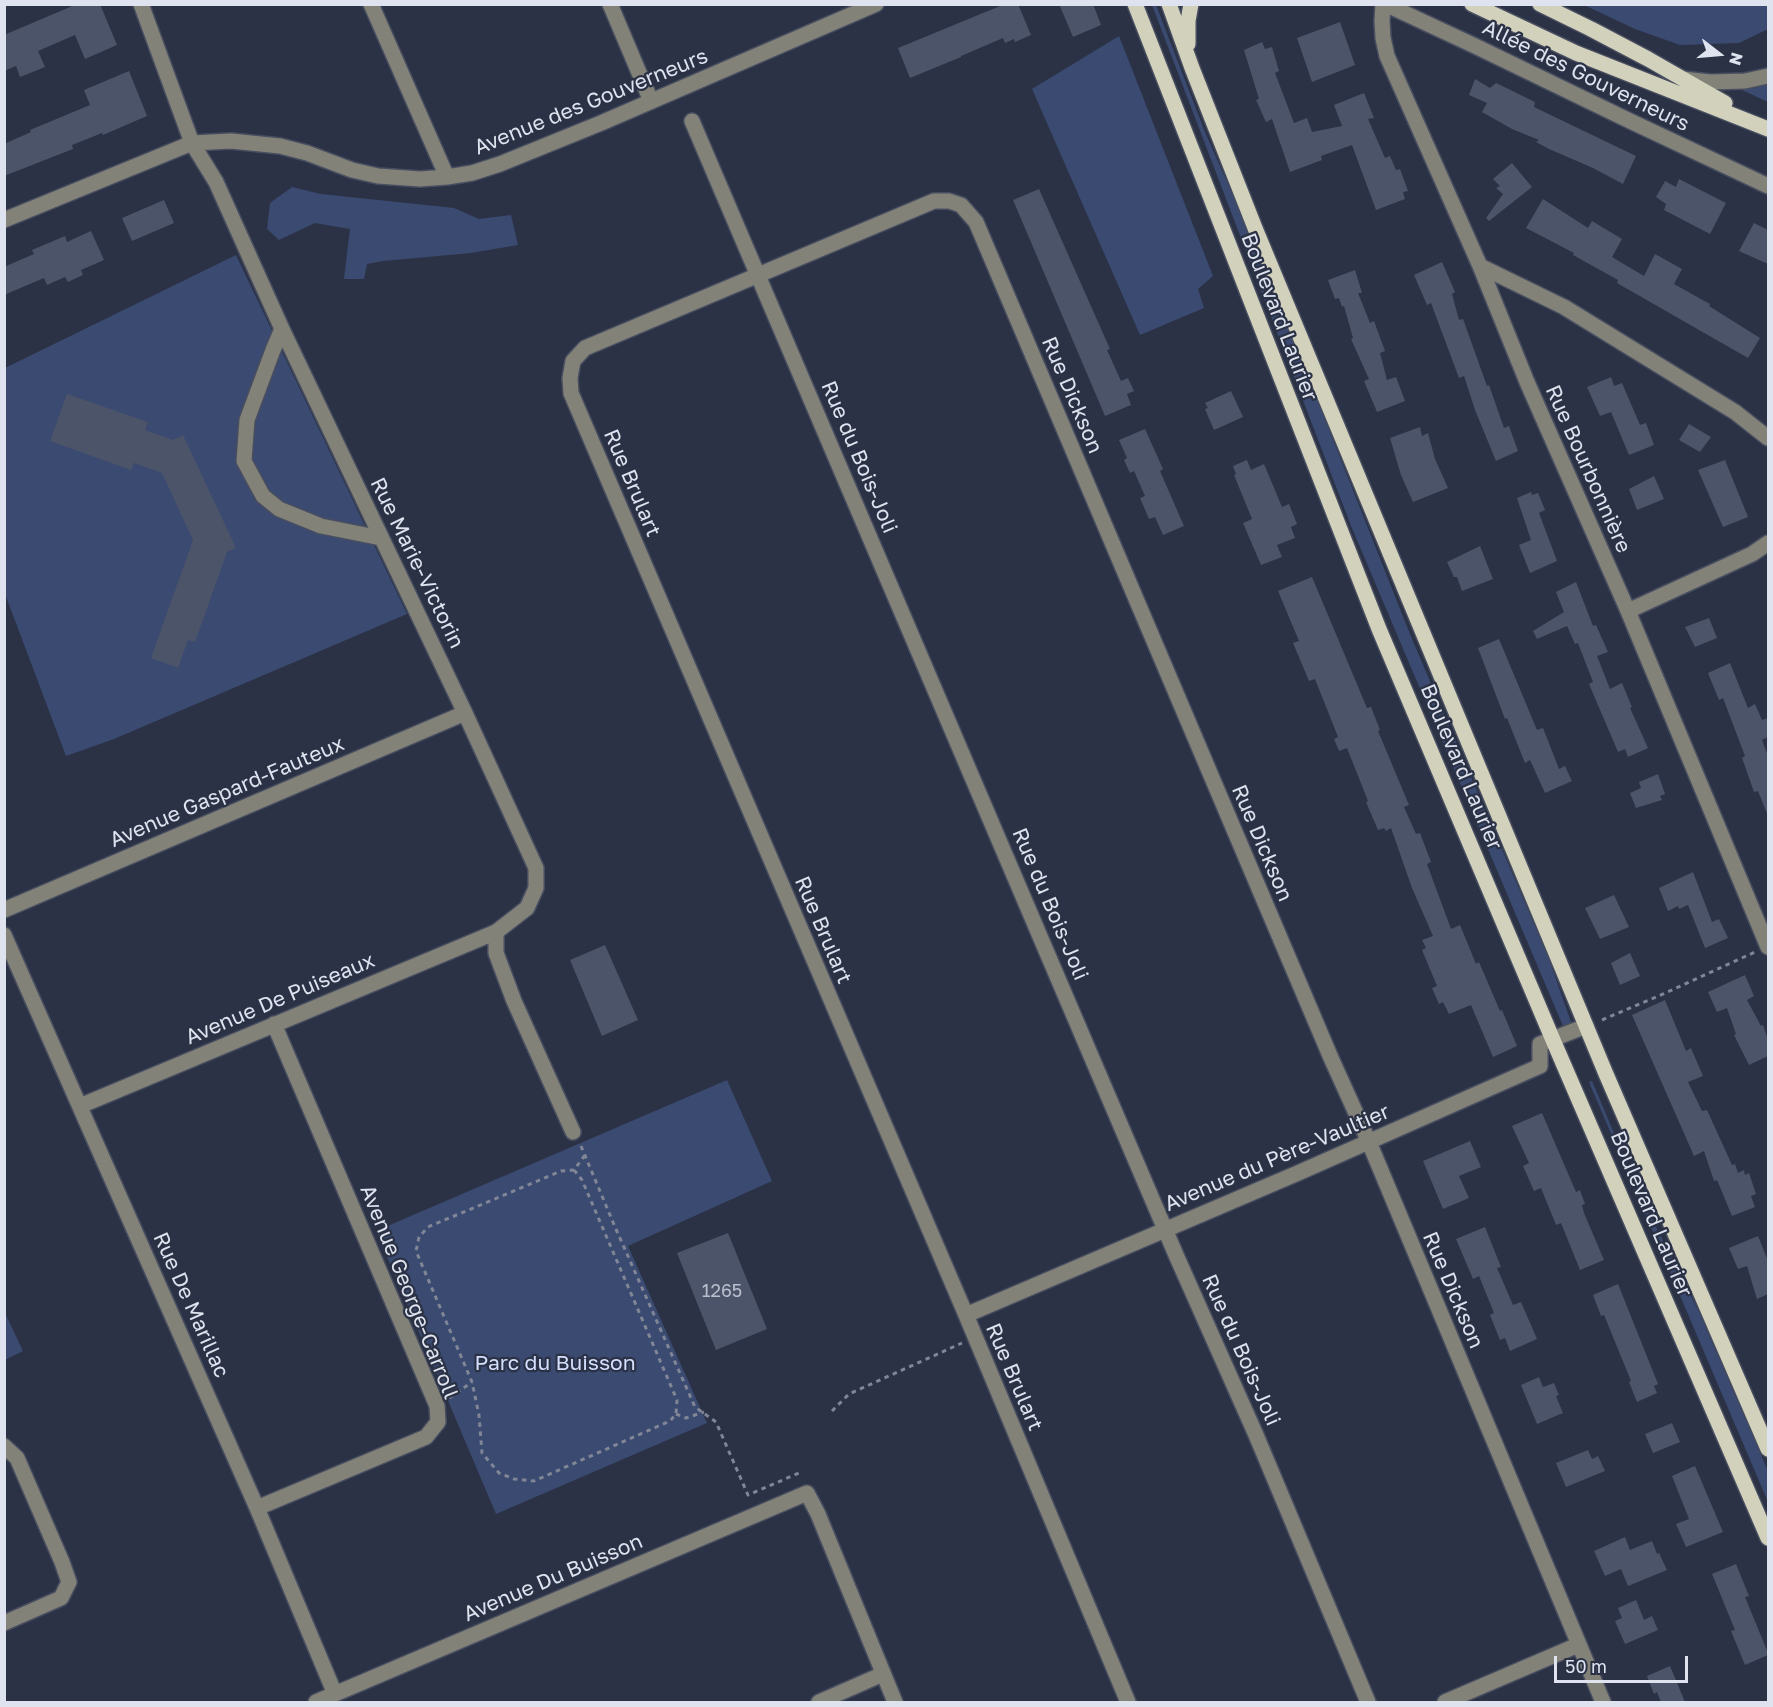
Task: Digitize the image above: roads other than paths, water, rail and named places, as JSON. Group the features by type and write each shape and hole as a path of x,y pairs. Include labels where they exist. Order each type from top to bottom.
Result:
{"main road":[{"name":"Boulevard Laurier","path":"1135,4 1379,629 1768,1538"},
{"name":"Boulevard Laurier","path":"1169,4 1255,228 1586,1026 1768,1449"},
{"path":"1191,4 1187,36 1192,68"},
{"path":"1472,4 1576,53 1767,128"},
{"path":"1540,4 1683,79 1767,128"}],"street":[{"name":"Rue Marie-Victorin","path":"141,4 192,143 216,182 282,329 465,713 536,868 536,888 527,908 496,932"},
{"path":"371,4 447,177"},
{"path":"610,4 651,101"},
{"name":"Avenue des Gouverneurs","path":"4,220 192,143 231,141 280,146 307,153 352,170 378,176 420,179 472,173 601,123 847,10 876,4"},
{"name":"Allée des Gouverneurs","path":"1384,4 1768,186"},
{"name":"Rue Bourbonnière","path":"1384,4 1382,29 1387,56 1628,611 1768,946"},
{"path":"1683,79 1710,82 1746,81 1768,76"},
{"name":"Rue du Bois-Joli","path":"693,121 1368,1702"},
{"name":"Rue Dickson","path":"758,274 934,201 949,201 961,205 976,222 1331,1058 1369,1142 1603,1702"},
{"path":"1480,266 1564,307 1736,412 1768,438"},
{"name":"Rue Brulart","path":"758,274 585,348 573,361 570,393 966,1315 1128,1702"},
{"path":"282,329 247,420 244,461 263,496 279,509 321,526 381,538"},
{"path":"1628,611 1752,554 1768,543"},
{"name":"Avenue Gaspard-Fauteux","path":"4,910 465,713"},
{"path":"496,932 496,953 514,1001 573,1132"},
{"name":"Avenue De Puiseaux","path":"81,1106 496,932"},
{"name":"Rue De Marillac","path":"4,935 257,1508 335,1694"},
{"name":"Avenue George-Carroll","path":"257,1508 426,1437 438,1422 437,1406 274,1024"},
{"path":"1553,1040 1586,1026"},
{"name":"Avenue du Père-Vaultier","path":"966,1315 1540,1066 1540,1044 1553,1040"},
{"path":"4,1446 17,1458 69,1582 62,1598 4,1623"},
{"name":"Avenue Du Buisson","path":"316,1702 807,1493 818,1514 883,1674"},
{"path":"1445,1702 1578,1645"},
{"path":"819,1702 883,1674 895,1702"}],"park label":[{"name":"Parc du Buisson","path":"555,1363"}]}
